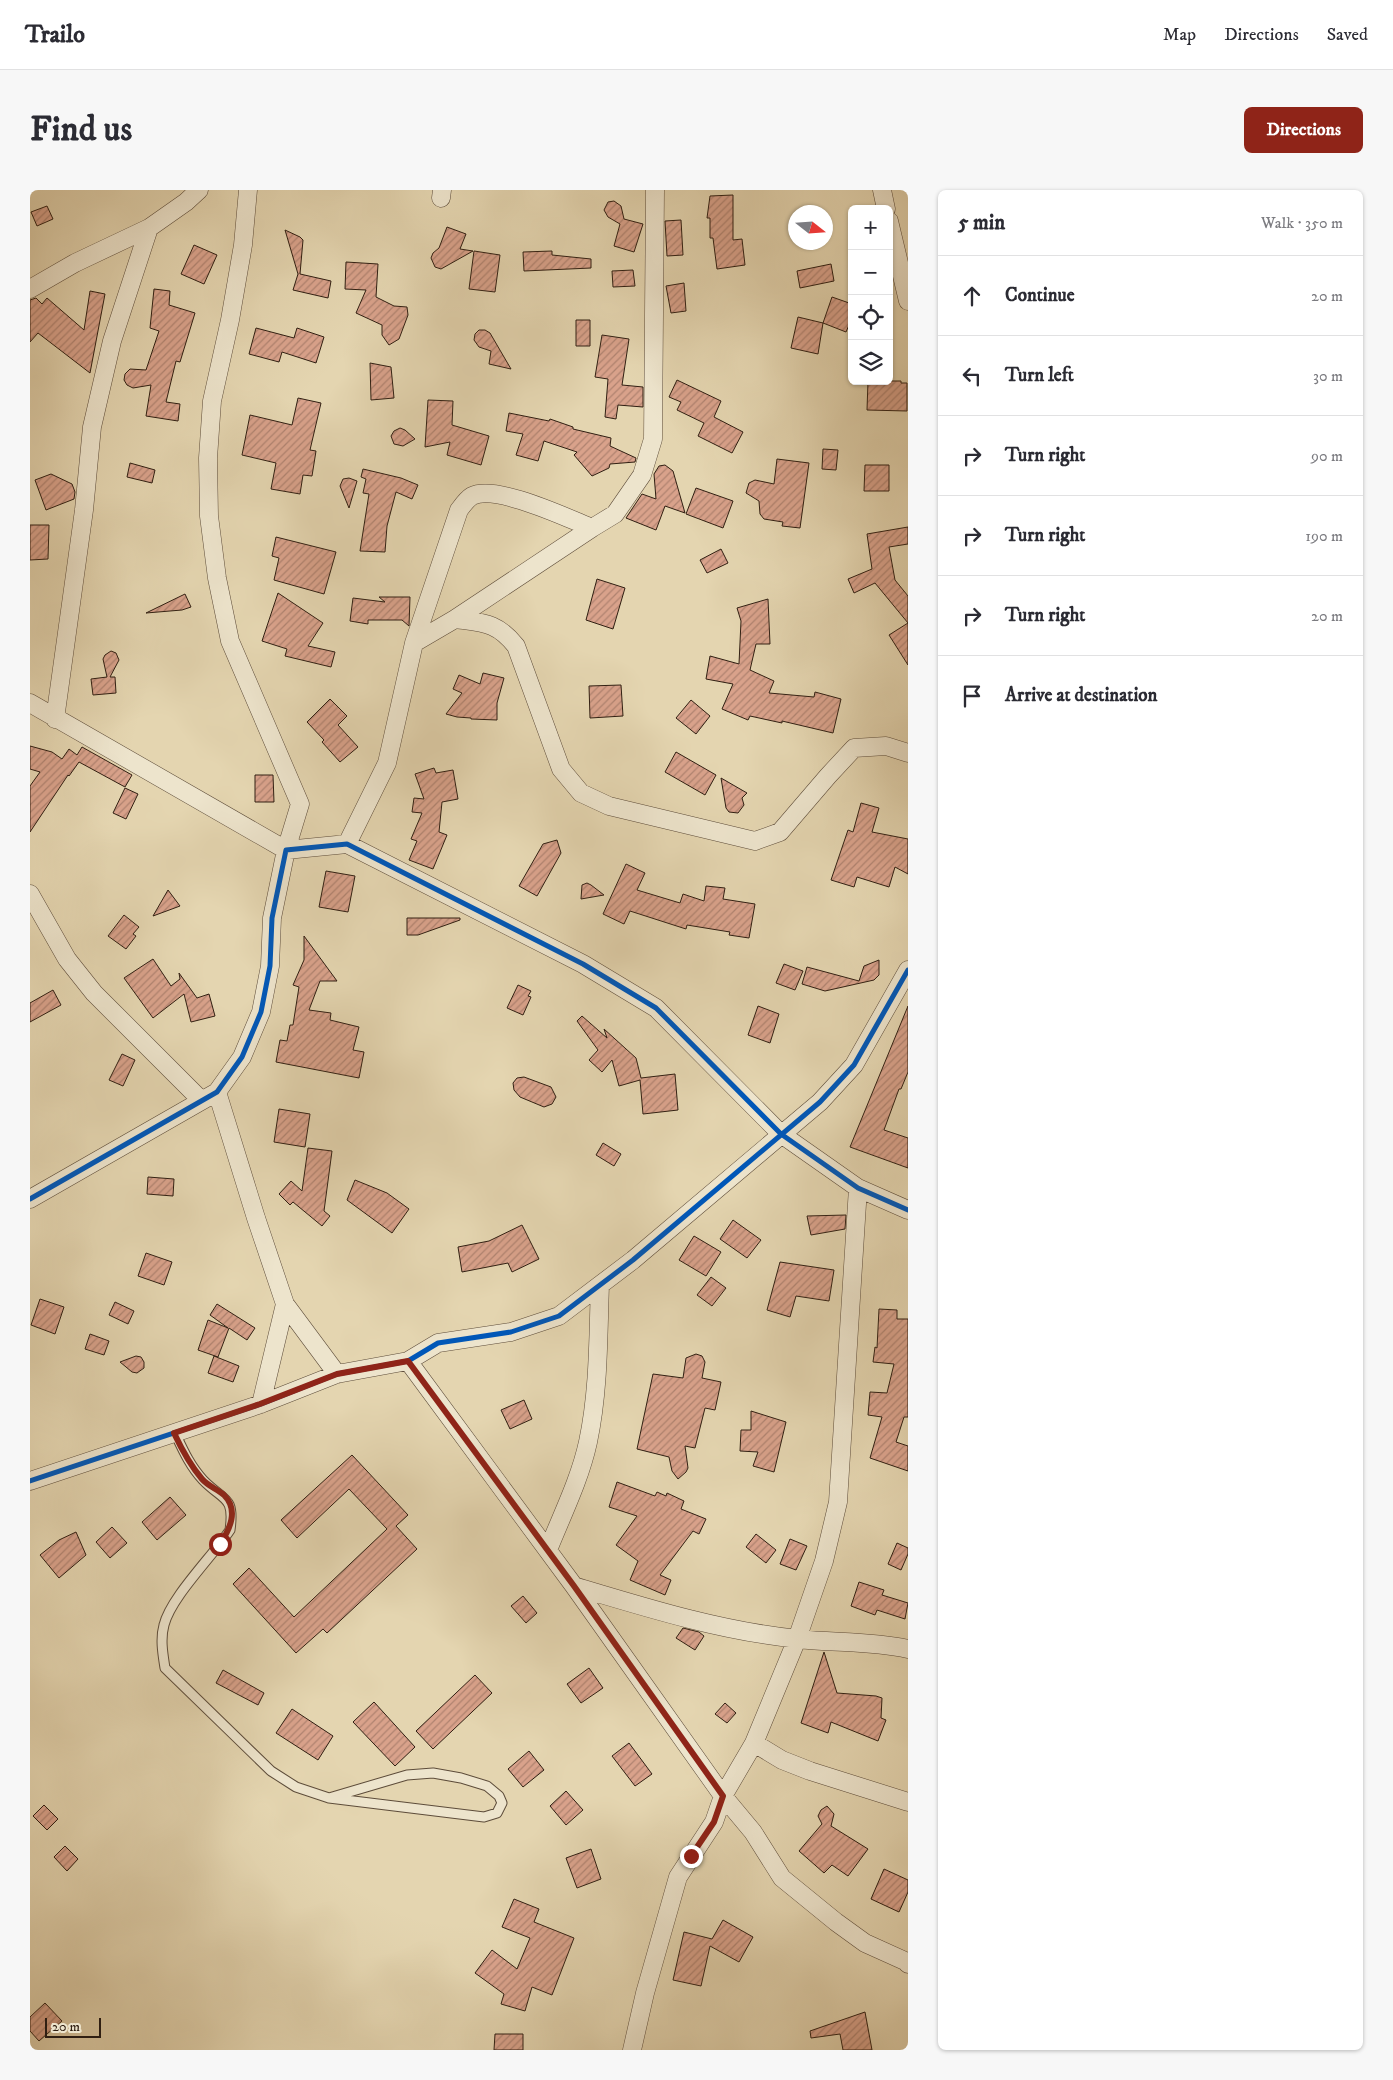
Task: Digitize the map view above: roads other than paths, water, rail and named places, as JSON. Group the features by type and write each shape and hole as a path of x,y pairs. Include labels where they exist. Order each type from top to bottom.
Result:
{"street":[{"path":"30,289 75,263 149,228 186,202 199,190"},
{"path":"30,1199 217,1092 242,1057 261,1012 270,966 272,918 286,850 300,804 230,641 217,578 209,516 208,458 212,401 230,320 243,245 248,190"},
{"path":"414,643 455,619 615,514 642,475 653,439 655,190"},
{"path":"882,190 885,205"},
{"path":"56,719 84,510 92,427 112,341 149,228"},
{"path":"893,238 908,302"},
{"path":"347,844 387,763 414,643 459,510 471,496 486,493 522,500 592,528"},
{"path":"455,619 487,624 506,633 516,646 561,770 581,792 608,806 755,841 780,832 854,748 886,746 908,753"},
{"path":"30,703 286,850 347,844 583,964 656,1008 781,1134 858,1188 908,1210"},
{"path":"30,894 67,959 94,993 201,1100"},
{"path":"30,1481 260,1404 337,1374 408,1361 438,1343 511,1332 559,1316 641,1253 820,1102 854,1064 908,970"},
{"path":"217,1092 285,1304 337,1374"},
{"path":"632,2050 645,1993 670,1899 678,1877 714,1822 723,1796 754,1742 797,1639 824,1561 838,1502 858,1188"},
{"path":"548,1550 571,1494 588,1443 597,1387 600,1285"},
{"path":"260,1404 285,1304"},
{"path":"408,1361 548,1550 723,1796 753,1832 782,1878 865,1943 908,1964"},
{"path":"574,1586 662,1613 727,1627 797,1639 892,1645 908,1649"},
{"path":"754,1742 782,1760 810,1771 908,1802"}],"lane":[{"path":"174,1433 188,1462 204,1481 224,1496 230,1505 232,1515 230,1530 170,1609 163,1627 162,1649 165,1668 271,1771 296,1787 329,1798 484,1817 497,1812 502,1803 499,1796 487,1786 462,1778 433,1773 407,1774 329,1798"}]}
